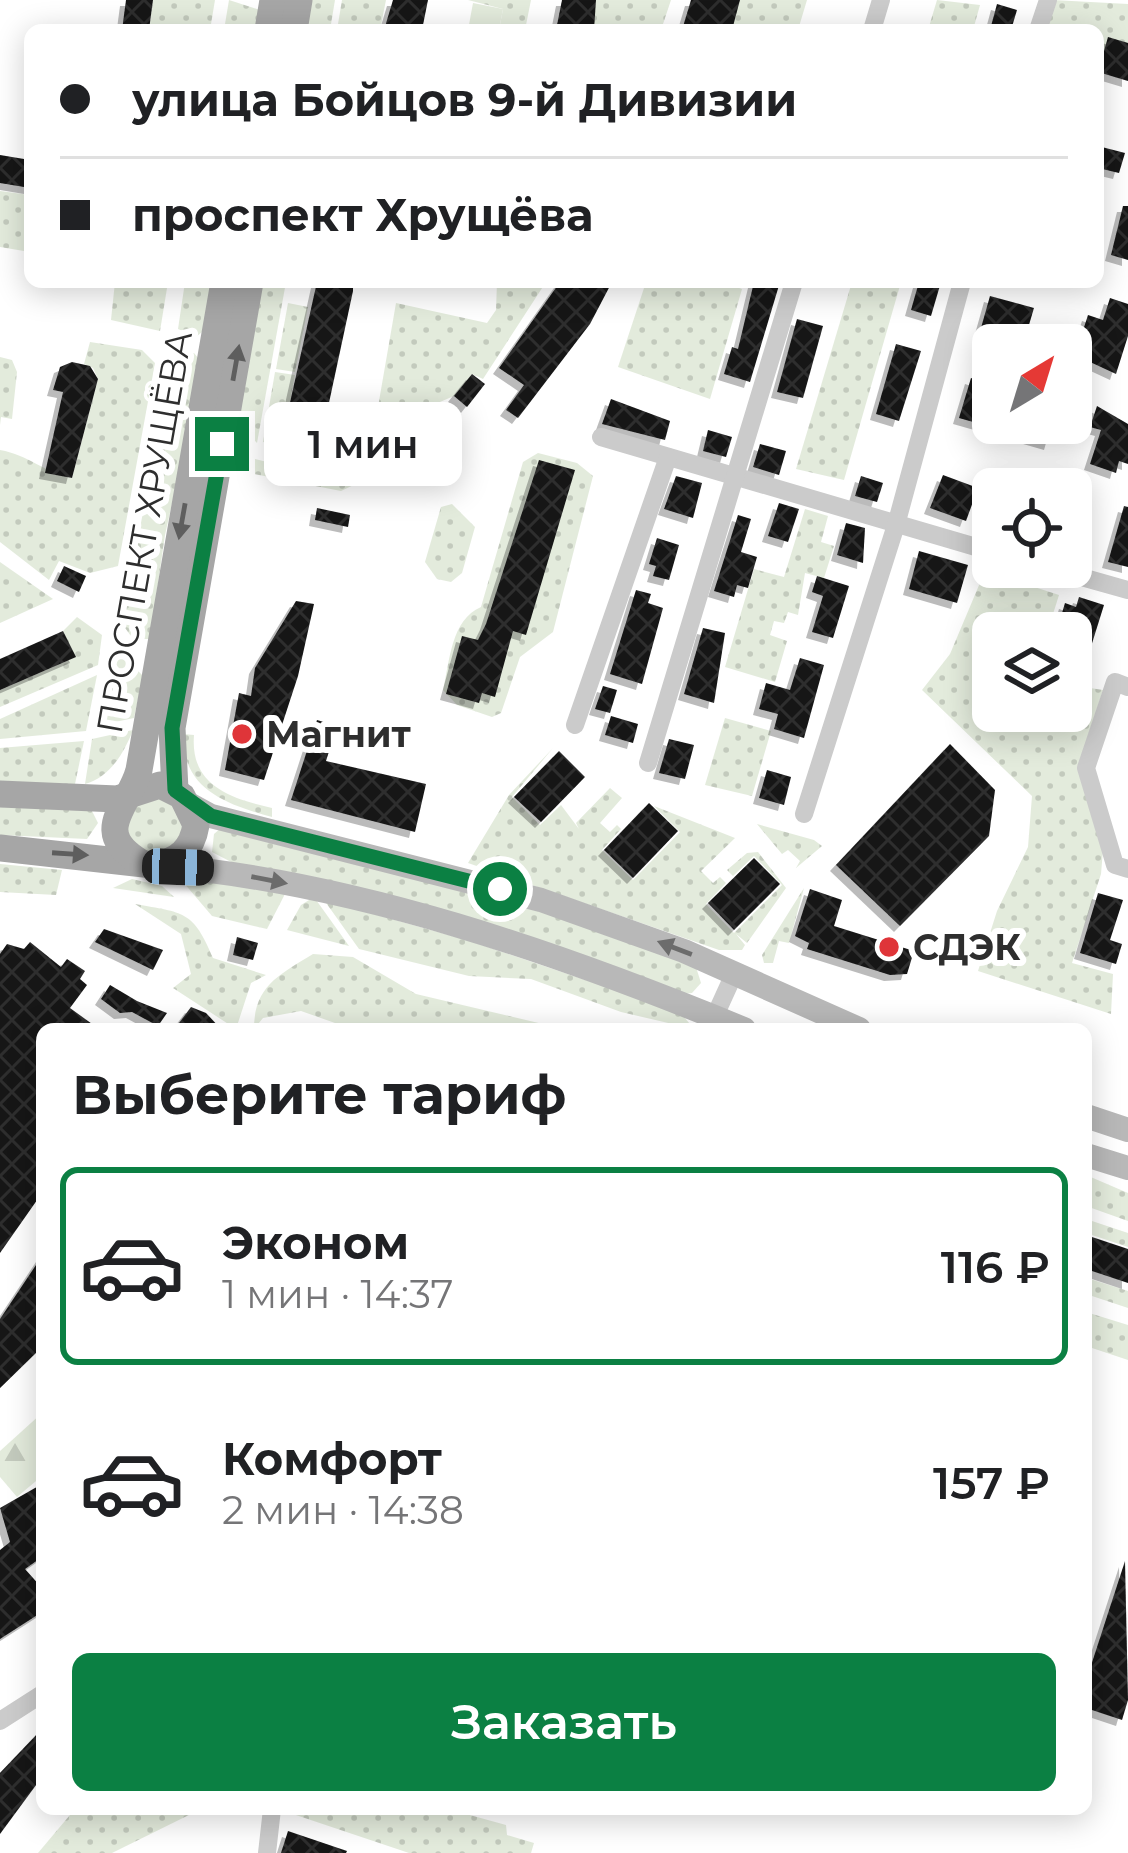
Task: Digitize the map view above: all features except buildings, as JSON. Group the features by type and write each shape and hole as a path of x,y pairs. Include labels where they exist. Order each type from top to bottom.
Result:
{"main road":[{"name":"ПРОСПЕКТ ХРУЩЁВА","path":"130,793 139,770 223,288"},
{"name":"ПРОСПЕКТ ХРУЩЁВА","path":"182,797 172,728 249,288"},
{"path":"0,794 117,799 152,785 211,816 541,900 734,974 845,1023"},
{"path":"130,793 118,810 115,829 123,849 147,864 167,864 188,849 196,825 182,797"},
{"path":"0,848 208,868 376,906 518,948 712,1023"},
{"path":"1092,1118 1128,1130"},
{"path":"1092,1157 1128,1168"}],"street":[{"path":"648,763 792,288"},
{"path":"804,814 896,525 960,288"},
{"path":"601,436 972,546"},
{"path":"575,724 668,457"},
{"path":"1092,580 1128,590"},
{"path":"1128,687 1114,682 1086,768 1115,865 1128,868"},
{"path":"712,1023 734,974"},
{"path":"0,1721 36,1698"},
{"path":"267,1853 271,1815"}],"green space":[{"path":"153,0 215,0 211,24 150,24"},
{"path":"229,0 260,10 258,24 225,24"},
{"path":"309,0 335,0 331,24 305,24"},
{"path":"342,0 386,0 381,24 338,24"},
{"path":"468,0 531,0 526,24 500,24 503,9"},
{"path":"596,0 671,0 663,24 591,24"},
{"path":"738,0 807,0 800,24 730,24"},
{"path":"937,0 980,5 975,24 930,24"},
{"path":"1053,0 1128,4 1128,43 1104,58 1104,24 1046,24"},
{"path":"473,3 503,9 500,24 469,24"},
{"path":"0,191 24,194 24,251 0,247"},
{"path":"114,288 167,288 160,331 111,320"},
{"path":"184,288 214,288 208,327 196,337 178,329"},
{"path":"261,288 285,288 257,443 238,423"},
{"path":"497,288 542,288 483,379 472,374 454,396 374,430 396,303 487,323 496,310"},
{"path":"644,288 742,289 710,399 618,367"},
{"path":"850,288 899,288 844,480 796,469"},
{"path":"288,303 308,307 295,372 276,369"},
{"path":"90,342 142,350 155,363 118,566 90,573 59,561 49,580 0,542 0,450 72,478 98,379 93,368 84,364"},
{"path":"194,353 203,364 165,535 150,639 133,639 123,625 125,608 168,379 178,354"},
{"path":"0,357 12,360 17,372 12,419 1,417 0,425"},
{"path":"275,372 295,375 283,439 322,447 320,454 263,442"},
{"path":"538,453 577,463 593,476 553,632 520,657 501,713 492,717 457,705 443,690 458,631 481,607 523,462"},
{"path":"247,457 340,480 355,474 362,481 341,491 244,472 236,462"},
{"path":"452,504 475,527 462,573 451,582 437,579 425,562 441,507"},
{"path":"805,509 828,516 821,542 834,546 824,578 805,573 798,615 788,612 784,623 774,621 770,635 787,641 775,682 725,667 754,569 784,577"},
{"path":"0,562 53,599 0,623"},
{"path":"978,588 1037,588 1059,595 1054,612 972,612 972,732 1089,732 1078,766 1103,850 1101,874 1072,963 1113,974 1111,1014 978,971 997,911 1028,847 1032,796 922,690 950,654"},
{"path":"77,617 102,635 98,665 0,707 0,690 75,657 63,631"},
{"path":"115,647 143,676 134,718 96,726"},
{"path":"97,675 86,731 0,739 0,719"},
{"path":"1092,688 1103,690 1092,723"},
{"path":"725,718 771,731 752,796 705,785"},
{"path":"133,730 115,763 85,784 92,739"},
{"path":"183,734 194,735 198,766 215,786 272,808 272,817 223,800 198,781 185,753"},
{"path":"84,741 75,784 0,783 0,748"},
{"path":"553,748 512,797 540,825 561,805 579,829 576,823 610,788 622,798 600,823 610,832 617,825 621,829 602,850 633,880 680,832 654,806 735,838 701,871 713,883 720,877 726,883 706,904 734,933 782,885 754,856 733,876 727,870 747,853 758,852 786,888 747,943 736,934 745,945 742,950 719,950 468,863 509,795"},
{"path":"167,796 188,829 160,858 131,847 125,814 130,806"},
{"path":"0,801 90,807 98,823 87,839 0,835"},
{"path":"757,824 822,846 796,868 800,861 788,850 782,854"},
{"path":"221,828 539,909 696,967 701,983 692,993 682,994 235,864 212,852 214,834"},
{"path":"0,864 62,870 56,895 0,892"},
{"path":"194,877 286,892 267,929 212,916 183,882"},
{"path":"132,879 162,886 174,897 113,888"},
{"path":"804,888 789,943 779,941 773,963 764,963 762,955"},
{"path":"314,897 349,946 287,930 301,905"},
{"path":"324,900 470,941 680,1012 689,1023 621,1012 531,979 469,976 359,949"},
{"path":"135,904 185,916 213,958 266,975 251,983 238,1023 227,1023 173,988 191,974 181,934"},
{"path":"313,954 353,957 416,994 539,1023 335,1023 301,1011 254,1023 258,1002 279,976"},
{"path":"1092,1178 1128,1193 1128,1221 1092,1208"},
{"path":"1092,1221 1128,1233 1128,1247 1092,1235"},
{"path":"1092,1280 1128,1291 1128,1308 1092,1296"},
{"path":"1092,1314 1128,1325 1128,1360 1092,1348"},
{"path":"36,1418 36,1481 17,1497 0,1477 0,1451"},
{"path":"70,1815 189,1815 112,1853 38,1853"},
{"path":"296,1815 470,1815 506,1825 507,1835 534,1843 531,1853 409,1853"}],"place":[{"name":"Магнит","path":"242,734"},
{"name":"СДЭК","path":"889,947"}],"route":[{"path":"222,444 172,728 170,780 175,790 211,816 500,889"}]}
